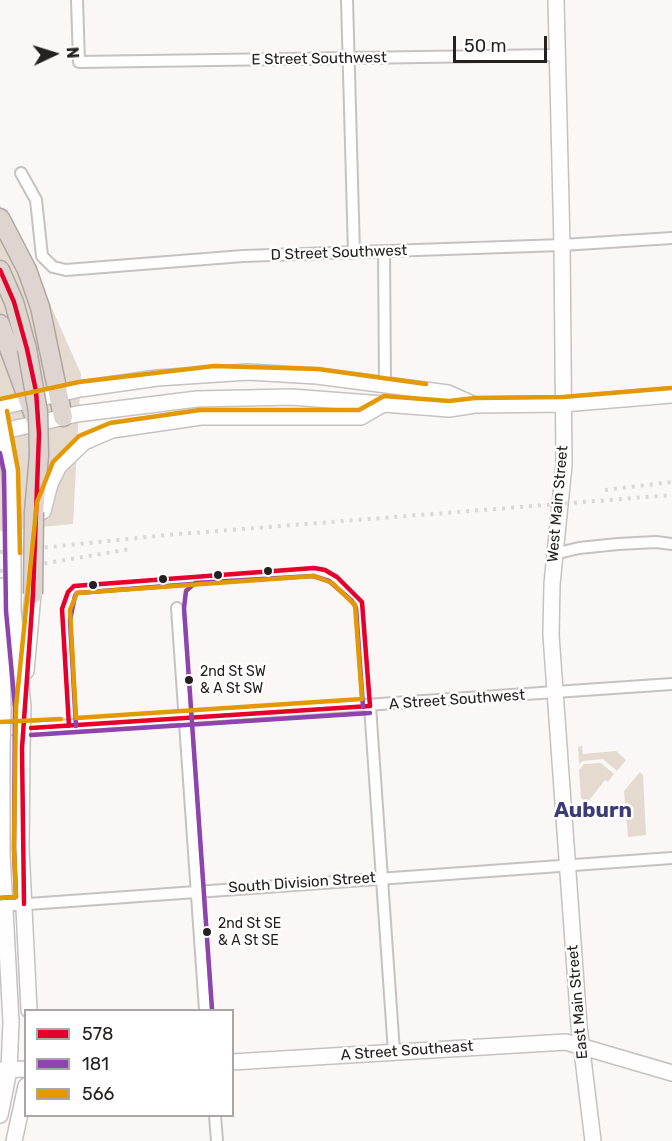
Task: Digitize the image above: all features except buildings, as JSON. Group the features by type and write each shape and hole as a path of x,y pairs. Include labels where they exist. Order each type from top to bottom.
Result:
{"highway":[{"path":"0,218 27,270 37,298 63,417"},
{"path":"0,270 14,302 27,349 38,412 38,511 33,594"},
{"path":"0,324 37,422"}],"main road":[{"name":"West Main Street","path":"556,0 564,404 563,484 555,554 551,635 568,863"},
{"path":"0,1115 11,1002 2,906 2,749 4,587 13,515 9,456 0,410 27,400 59,394 157,378 214,373 293,374 385,385 448,393 475,405"},
{"path":"0,432 37,422 145,404 241,396 449,409 475,405 564,404 672,395"},
{"path":"38,511 59,466 84,442 112,430 201,417 361,417 385,404"},
{"path":"4,587 13,610 23,707"},
{"path":"29,1009 24,904 22,748 23,707 33,594"},
{"path":"3,681 13,610"},
{"name":"East Main Street","path":"568,863 581,1045 593,1141"},
{"name":"A Street Southeast","path":"234,1062 566,1042 672,1073"},
{"path":"4,1070 24,1070"},
{"path":"3,1086 24,1085"},
{"path":"14,1141 24,1094"}],"street":[{"name":"E Street Southwest","path":"77,0 79,62 558,55"},
{"path":"347,0 354,253"},
{"name":"D Street Southwest","path":"21,173 36,200 40,250 48,264 66,270 243,256 562,245 672,238"},
{"path":"384,251 385,385"},
{"path":"555,554 579,548 618,544 656,542 672,544"},
{"path":"177,608 205,1009"},
{"name":"A Street Southwest","path":"0,730 672,684"},
{"path":"370,706 394,1052"},
{"name":"South Division Street","path":"2,906 568,863 672,858"},
{"path":"215,1117 217,1141"}],"shaded area":[{"path":"0,205 16,227 81,374 73,524 0,531"},
{"path":"582,746 583,754 616,751 626,760 617,771 603,759 583,761 579,764 578,747"},
{"path":"601,763 614,774 608,782 605,780 587,803 581,798 579,770 584,764"},
{"path":"640,772 643,775 646,835 628,837 624,791"}],"railway":[{"path":"605,490 672,482"},
{"path":"0,552 167,535 672,495"},
{"path":"0,571 130,549"}],"transit line":[{"name":"578","path":"0,270 14,302 27,349 36,391 39,434 33,594 22,748 24,904"},
{"name":"566","path":"0,399 79,382 214,366 318,369 426,384"},
{"name":"566","path":"0,898 16,897 14,848 16,707 37,502 53,462 79,436 110,423 200,410 359,410 384,396 449,401 475,398 563,397 671,388"},
{"name":"566","path":"7,411 18,470 20,553"},
{"name":"181","path":"0,453 4,472 6,611 15,707 16,897 0,898"},
{"name":"578","path":"69,726 62,609 68,592 74,586 314,568 325,570 337,577 362,602 370,706"},
{"name":"181","path":"212,1009 184,608 186,591 195,583 313,576 329,581 352,601 356,608 363,707"},
{"name":"566","path":"314,576 332,583 355,605 362,699 76,718 70,610 77,593 314,576"},
{"name":"181","path":"76,726 70,620 77,593 218,582"},
{"name":"578","path":"31,728 370,706"},
{"name":"181","path":"31,735 370,713"},
{"name":"566","path":"0,722 61,719"}],"place":[{"name":"2nd St SW & A St SW","path":"189,680"},
{"name":"2nd St SE & A St SE","path":"207,932"}],"district":[{"name":"Auburn","path":"593,811"}]}
